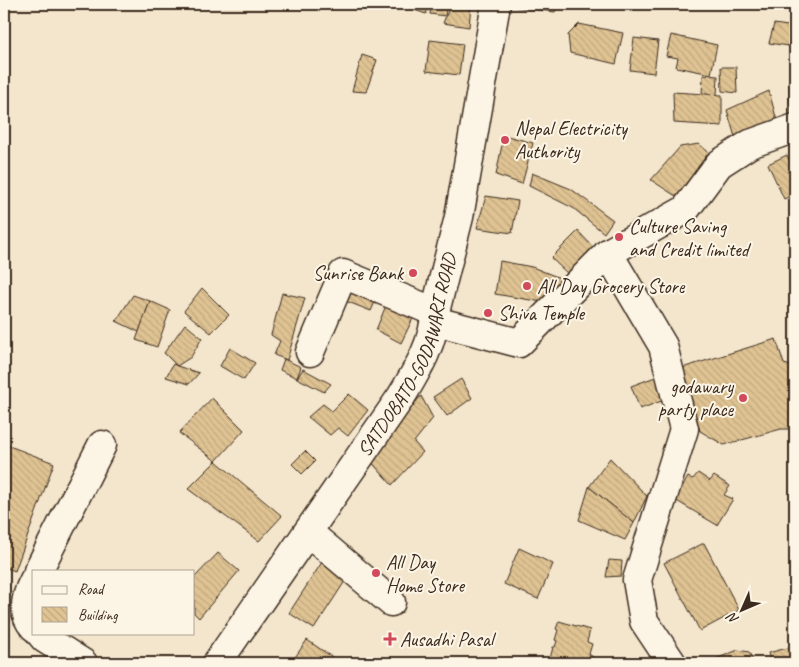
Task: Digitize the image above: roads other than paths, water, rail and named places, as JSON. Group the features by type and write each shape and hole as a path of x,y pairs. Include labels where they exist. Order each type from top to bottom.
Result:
{"street":[{"name":"SATDOBATO-GODAWARI ROAD","path":"217,663 401,397 422,361 459,217 496,4"},
{"path":"310,352 343,274 435,316 519,343 608,253 685,210 719,164 750,144 795,128"},
{"path":"608,253 663,346 684,429 637,580 644,621 672,663"},
{"path":"39,570 102,445"},
{"path":"308,532 391,602"},
{"path":"32,584 28,591 26,607 28,620 32,625"},
{"path":"41,634 45,639 83,663"}],"place":[{"name":"Nepal Electricity Authority","path":"505,140"},
{"name":"Culture Saving and Credit limited","path":"619,237"},
{"name":"Sunrise Bank","path":"413,273"},
{"name":"All Day Grocery Store","path":"527,286"},
{"name":"Shiva Temple","path":"488,313"},
{"name":"godawary party place","path":"743,398"},
{"name":"All Day Home Store","path":"376,573"},
{"name":"Ausadhi Pasal","path":"390,639"}]}
